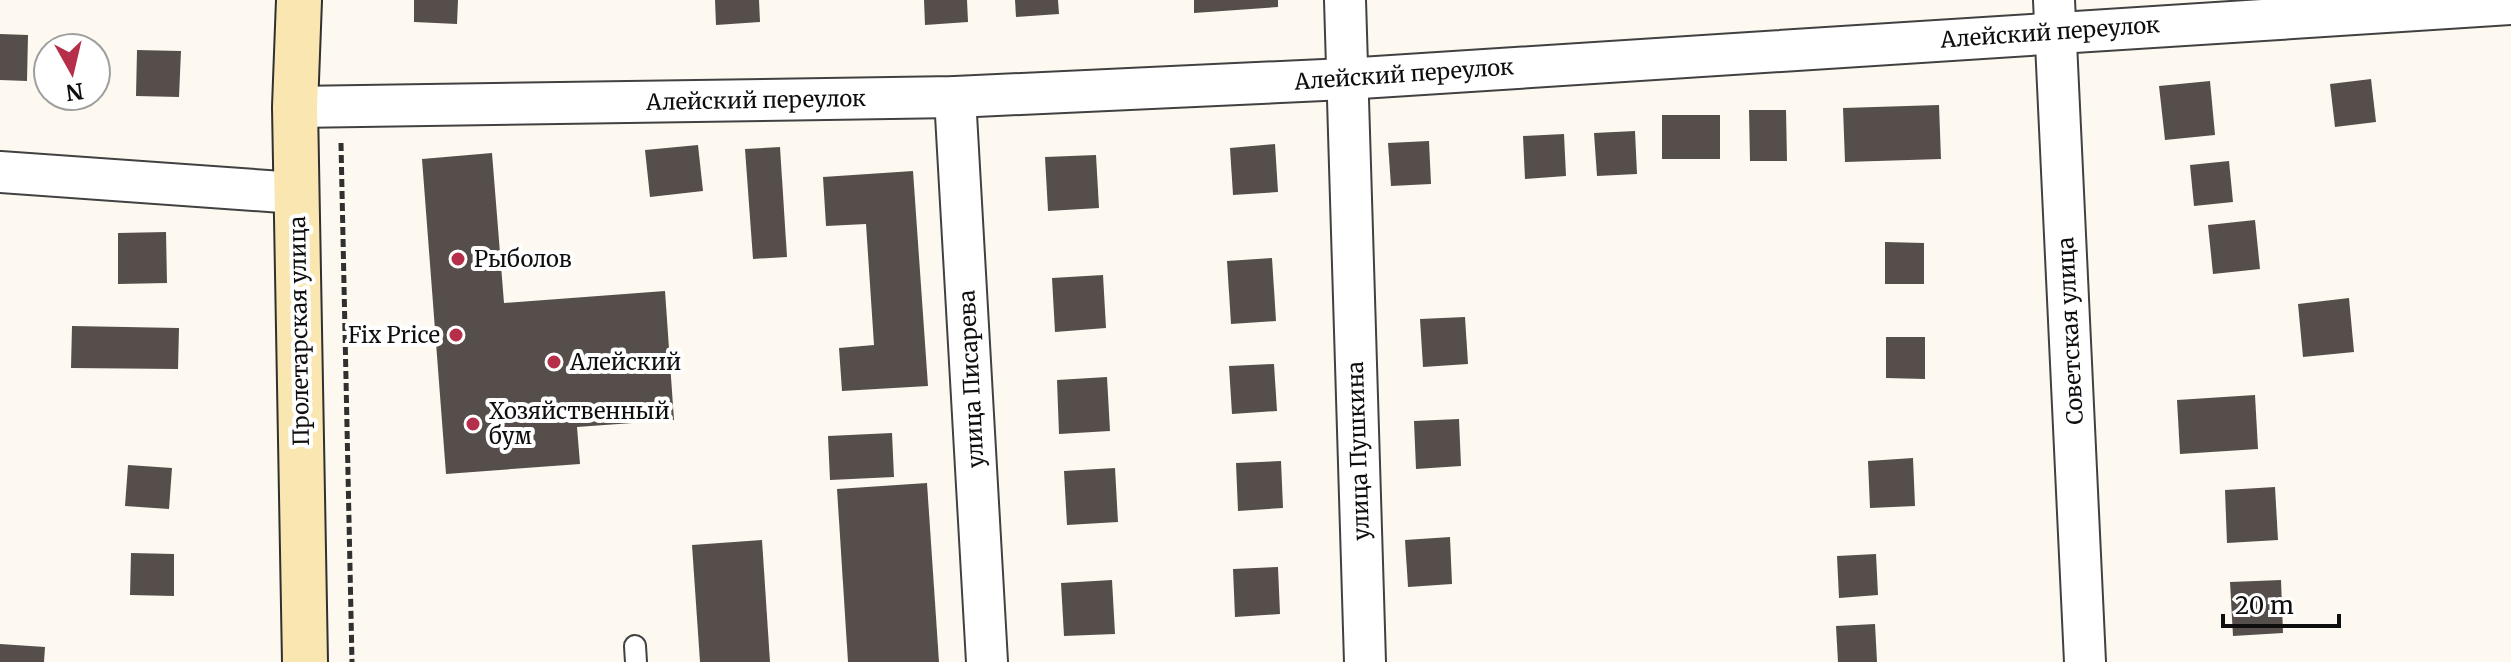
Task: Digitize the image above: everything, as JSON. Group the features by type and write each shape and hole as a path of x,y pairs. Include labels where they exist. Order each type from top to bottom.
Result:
{"main road":[{"name":"Пролетарская улица","path":"299,0 295,107 305,662"}],"street":[{"name":"улица Пушкина","path":"1345,0 1365,662"},
{"name":"Алейский переулок","path":"295,107 955,97 1345,79 2055,16 2511,4"},
{"name":"Советская улица","path":"2055,16 2085,662"},
{"name":"улица Писарева","path":"955,97 987,662"},
{"path":"0,172 296,193"}],"path":[{"path":"341,107 352,662"}],"building":[{"path":"414,0 458,0 457,24 414,22"},
{"path":"715,0 759,0 760,22 716,25"},
{"path":"924,0 967,0 968,22 925,25"},
{"path":"1015,0 1058,0 1059,14 1016,17"},
{"path":"1194,0 1278,0 1278,7 1194,13"},
{"path":"0,34 28,35 27,81 0,80"},
{"path":"137,50 181,51 179,97 136,96"},
{"path":"2371,79 2376,122 2335,127 2330,84"},
{"path":"2210,81 2215,135 2165,140 2159,86"},
{"path":"1939,105 1941,159 1845,162 1843,108"},
{"path":"1749,110 1786,110 1787,161 1750,161"},
{"path":"1662,115 1720,115 1720,159 1662,159"},
{"path":"1635,131 1637,174 1597,176 1594,133"},
{"path":"1564,134 1566,176 1525,179 1523,136"},
{"path":"1429,141 1431,184 1391,186 1388,143"},
{"path":"1275,144 1278,192 1233,195 1230,148"},
{"path":"698,145 703,191 650,197 645,150"},
{"path":"780,147 787,257 753,259 745,149"},
{"name":"Алейский","path":"492,153 504,303 665,291 674,420 577,427 580,464 446,474 422,159"},
{"path":"1096,155 1099,208 1048,211 1045,157"},
{"path":"2229,161 2233,202 2194,206 2190,165"},
{"path":"913,171 928,386 842,391 839,348 874,345 866,224 826,226 823,177"},
{"path":"2255,220 2260,269 2213,274 2208,225"},
{"path":"166,232 167,283 118,284 118,233"},
{"path":"1885,242 1924,243 1924,284 1885,284"},
{"path":"1272,258 1276,321 1231,324 1227,261"},
{"path":"1103,275 1106,328 1055,332 1052,278"},
{"path":"2349,298 2354,352 2303,357 2298,304"},
{"path":"1465,317 1468,364 1423,367 1420,319"},
{"path":"72,326 179,328 178,369 71,368"},
{"path":"1886,337 1925,337 1925,379 1886,378"},
{"path":"1274,364 1277,411 1232,414 1229,366"},
{"path":"1107,377 1110,431 1059,434 1057,380"},
{"path":"2255,395 2258,449 2180,454 2177,400"},
{"path":"1459,419 1461,466 1416,469 1414,421"},
{"path":"892,433 894,477 830,480 828,436"},
{"path":"1913,458 1915,506 1870,508 1868,461"},
{"path":"1281,461 1283,508 1238,511 1236,463"},
{"path":"128,465 172,468 169,509 125,506"},
{"path":"1115,468 1118,522 1067,525 1064,471"},
{"path":"927,483 939,662 848,662 837,489"},
{"path":"2275,487 2278,540 2227,543 2225,490"},
{"path":"1450,537 1452,584 1408,587 1405,540"},
{"path":"762,540 770,662 700,662 692,545"},
{"path":"131,553 174,554 174,596 130,595"},
{"path":"1876,554 1878,595 1839,598 1837,556"},
{"path":"1278,567 1280,614 1235,617 1233,569"},
{"path":"1112,580 1115,634 1064,636 1061,583"},
{"path":"2281,580 2283,633 2233,636 2230,582"},
{"path":"1875,624 1877,662 1838,662 1836,626"},
{"path":"0,644 45,647 44,662 0,662"}],"place":[{"name":"Рыболов","path":"458,259"},
{"name":"Fix Price","path":"456,335"},
{"name":"Алейский","path":"554,362"},
{"name":"Хозяйственный бум","path":"473,424"}]}
